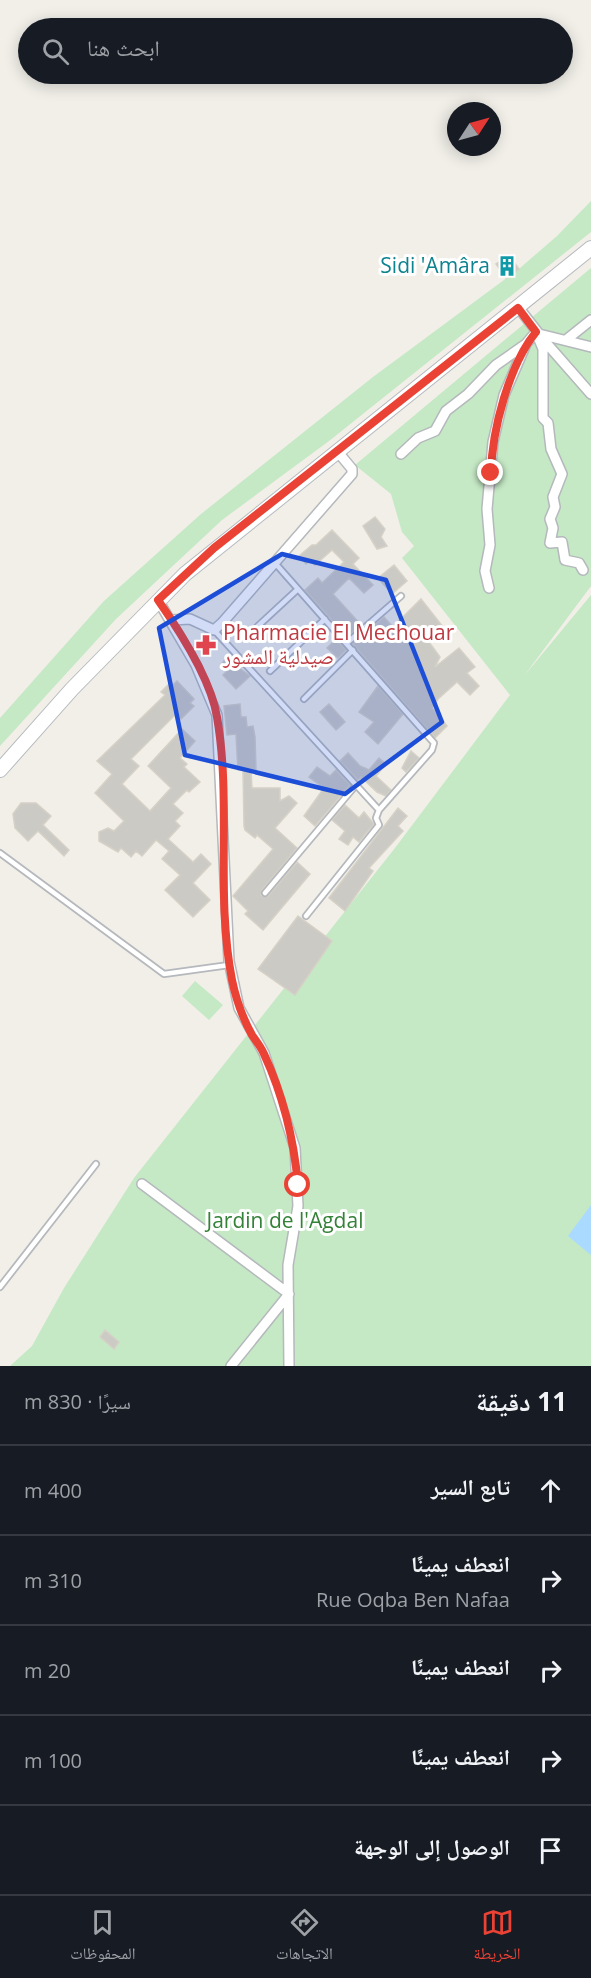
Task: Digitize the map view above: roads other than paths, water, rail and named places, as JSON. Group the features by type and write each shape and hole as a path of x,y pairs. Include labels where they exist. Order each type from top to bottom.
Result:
{"street":[{"path":"0,770 158,600 214,548 591,248"},
{"path":"518,308 591,394"},
{"path":"566,340 591,320"},
{"path":"538,333 591,347"},
{"path":"401,454 418,438 435,431 446,411 468,394 496,365 538,333"},
{"path":"538,333 543,349 543,418 548,423 551,449 562,474 552,497 555,507 550,519 553,528 550,543 562,542 565,560 579,563 583,570"},
{"path":"489,588 485,571 490,545 487,509 493,442 504,395 526,344"},
{"path":"172,620 190,619 214,630 352,474 352,469 337,451"},
{"path":"158,600 172,620 204,682 217,715 224,820 225,933 229,964 239,1008 264,1053 295,1148 298,1206 288,1265 289,1366"},
{"path":"142,1184 289,1294"},
{"path":"231,1366 289,1294"}],"lane":[{"path":"275,563 434,743 432,750 380,810 376,818 379,825 306,916"},
{"path":"245,638 298,589"},
{"path":"346,644 401,596"},
{"path":"270,671 325,619"},
{"path":"214,630 380,810"},
{"path":"304,699 353,650"},
{"path":"265,893 356,785"},
{"path":"0,853 164,974 229,964"},
{"path":"0,1287 96,1164"}],"water":[{"path":"591,1205 591,1255 568,1236"}],"place":[{"name":"Sidi 'Amâra","path":"507,266"},
{"name":"Pharmacie El Mechouar صيدلية المشور","path":"206,645"}],"park label":[{"name":"Jardin de l'Agdal","path":"285,1221"}]}
